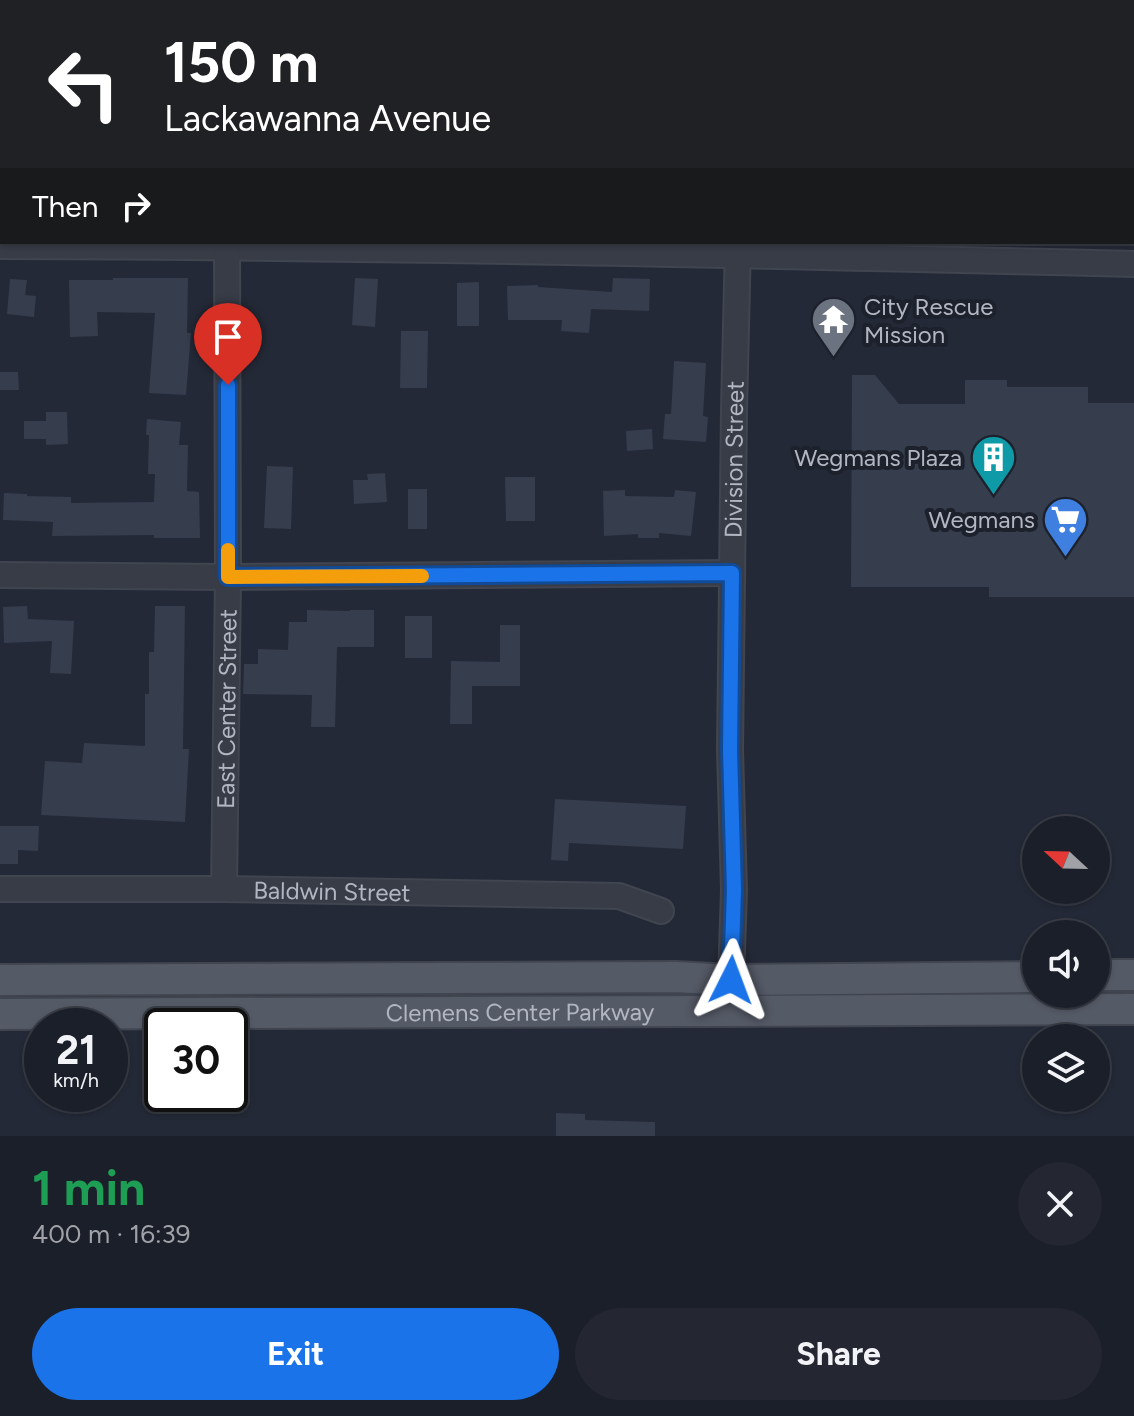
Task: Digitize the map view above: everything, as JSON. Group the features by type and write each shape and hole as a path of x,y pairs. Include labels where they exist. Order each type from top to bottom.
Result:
{"main road":[{"path":"1110,975 1134,975"},
{"name":"Clemens Center Parkway","path":"0,980 1022,977"},
{"name":"Clemens Center Parkway","path":"0,1014 1134,1009"}],"street":[{"path":"0,246 227,244 738,248 1134,264"},
{"name":"East Center Street","path":"224,889 228,577 227,244"},
{"name":"Division Street","path":"726,1011 731,980 734,890 730,750 738,248"},
{"path":"0,575 228,577 732,573"},
{"name":"Baldwin Street","path":"0,889 224,889 619,896 661,911"}],"building":[{"path":"188,278 187,333 191,333 186,395 149,393 155,313 97,312 98,336 70,337 69,280"},
{"path":"355,278 378,279 375,327 352,325"},
{"path":"613,278 650,279 649,311 591,309 589,333 561,331 562,320 508,320 507,286 538,285 612,292"},
{"path":"10,279 27,280 25,295 36,296 34,317 7,314"},
{"path":"479,282 479,326 457,326 457,283"},
{"path":"401,331 428,331 427,388 400,388"},
{"path":"674,361 706,363 703,416 708,417 706,442 663,439 665,414 671,414"},
{"path":"0,372 18,372 19,390 0,390"},
{"name":"Wegmans Plaza","path":"852,375 875,375 899,404 965,404 965,380 1007,380 1007,387 1088,387 1088,403 1134,403 1134,597 989,597 989,587 851,587"},
{"path":"46,412 67,412 68,444 46,445 46,439 24,439 24,421 46,421"},
{"path":"147,419 181,422 179,445 188,445 187,491 199,492 200,538 52,536 53,522 3,520 4,493 71,497 71,503 154,502 155,474 148,474"},
{"path":"652,429 653,449 627,451 626,431"},
{"path":"267,466 293,467 291,529 264,528"},
{"path":"385,473 387,502 354,504 353,480 368,480 367,474"},
{"path":"505,477 535,477 535,521 506,521"},
{"path":"408,489 427,489 427,529 408,529"},
{"path":"625,490 625,496 674,497 675,490 696,492 691,536 659,533 659,538 638,538 638,534 604,536 603,491"},
{"path":"27,606 28,619 74,621 71,674 50,673 52,641 4,643 3,607"},
{"path":"155,606 185,606 183,749 189,749 185,822 41,815 45,761 82,763 84,743 145,746 145,694 149,694 149,652 154,652"},
{"path":"307,610 374,610 374,647 337,647 335,727 311,727 312,695 243,694 244,664 258,664 258,649 288,650 289,622 307,622"},
{"path":"405,616 432,616 432,658 405,658"},
{"path":"500,625 520,625 520,686 472,686 472,724 450,724 451,661 500,662"},
{"path":"555,799 686,806 683,849 569,843 568,861 551,860"},
{"path":"0,826 39,826 38,851 18,850 18,864 0,864"},
{"path":"556,1113 585,1114 585,1120 655,1122 655,1136 556,1136"}],"slow traffic":[{"path":"228,550 228,577 422,576"}],"place":[{"name":"City Rescue Mission","path":"833,359"},
{"name":"Wegmans Plaza","path":"993,496"},
{"name":"Wegmans","path":"1066,558"}],"route":[{"path":"228,385 228,577 732,573 730,750 734,890 731,980"}]}
